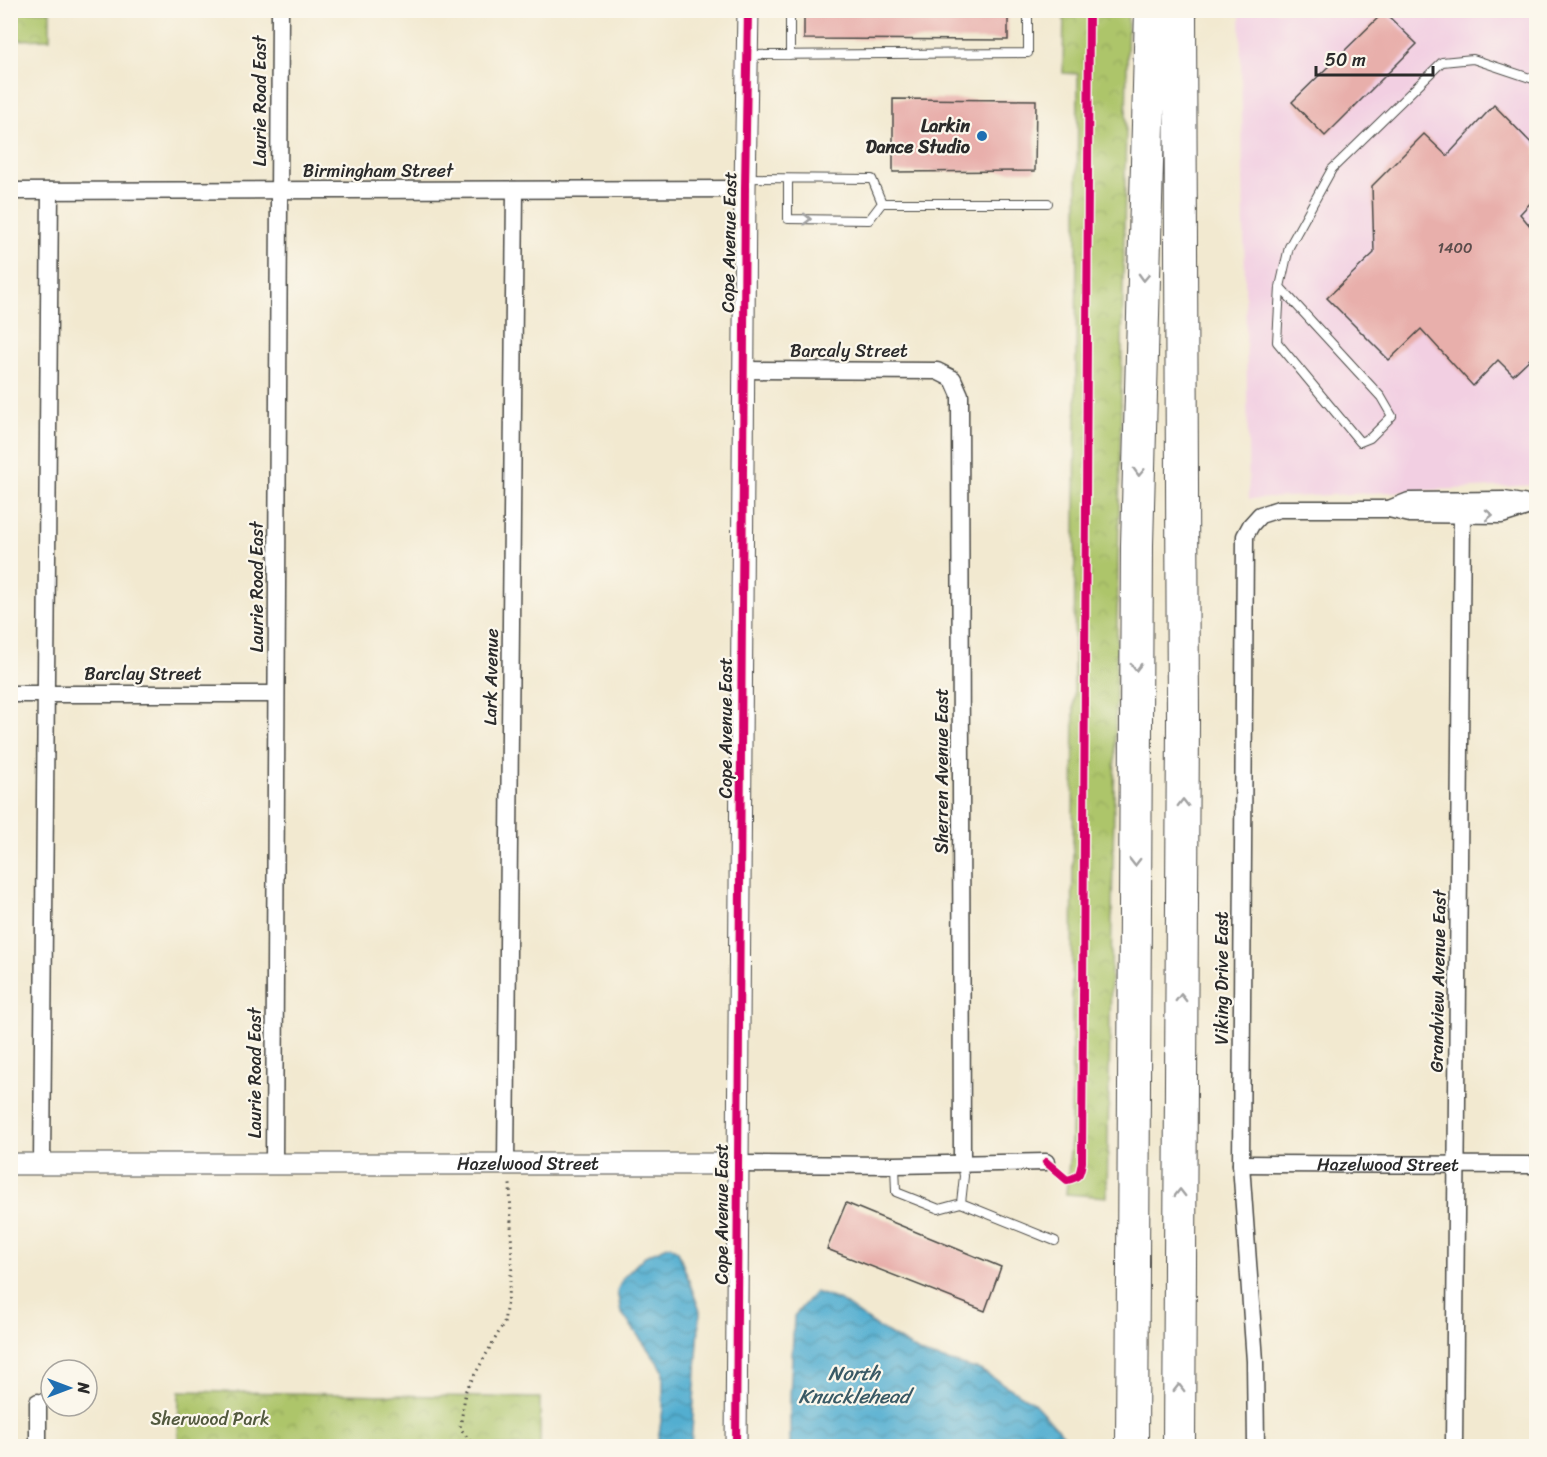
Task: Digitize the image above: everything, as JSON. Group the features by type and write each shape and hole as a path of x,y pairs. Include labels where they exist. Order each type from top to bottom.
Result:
{"highway":[{"path":"1139,10 1145,219"},
{"path":"1132,1446 1137,556 1151,10"},
{"path":"1179,1446 1184,720 1180,10"},
{"path":"1181,124 1192,44 1194,10"}],"street":[{"name":"Laurie Road East","path":"274,1164 280,10"},
{"name":"Cope Avenue East","path":"736,1446 743,370 748,10"},
{"name":"Birmingham Street","path":"10,191 515,190 745,184"},
{"name":"Lark Avenue","path":"508,1171 515,190"},
{"path":"42,1164 50,191"},
{"name":"Barcaly Street","path":"743,370 936,371 952,379"},
{"name":"Sherren Avenue East","path":"952,379 960,395 962,1164"},
{"path":"1389,509 1409,501 1504,500 1535,505"},
{"path":"1389,509 1410,514 1502,515 1535,505"},
{"name":"Viking Drive East","path":"1256,1446 1255,1360 1241,1164 1245,536 1260,515 1279,509 1389,509"},
{"name":"Grandview Avenue East","path":"1454,1446 1462,515"},
{"name":"Barclay Street","path":"10,694 276,694"},
{"name":"Hazelwood Street","path":"10,1164 274,1164 508,1171 738,1164 895,1165 1046,1161"},
{"name":"Hazelwood Street","path":"1241,1164 1536,1166"},
{"path":"38,1402 38,1446"}],"lane":[{"path":"790,10 790,55"},
{"path":"747,55 1028,53 1028,10"},
{"path":"1280,287 1382,397 1392,416 1370,438 1360,442 1277,342 1280,287 1289,247 1332,169 1442,62 1473,59 1536,80"},
{"path":"745,184 788,179 872,179 882,203"},
{"path":"788,179 788,219 869,220 882,203"},
{"path":"882,203 1048,203"},
{"path":"961,1203 964,1176 962,1164"},
{"path":"895,1165 896,1192 939,1209 961,1203 1055,1240"}],"path":[{"path":"474,1446 460,1428 466,1390 504,1323 512,1267 508,1171"}],"shaded area":[{"path":"1240,11 1536,11 1536,485 1249,499"}],"green space":[{"path":"10,11 50,11 50,39 11,40"},
{"path":"1064,11 1128,11 1107,1197 1066,1194 1071,1141 1078,74 1063,73"},
{"name":"Sherwood Park","path":"179,1391 540,1398 540,1446 178,1446"}],"water":[{"path":"670,1245 678,1251 700,1311 691,1446 657,1446 663,1409 663,1370 621,1312 617,1291 623,1278 645,1256"},
{"name":"North Knucklehead","path":"815,1292 839,1300 922,1354 980,1370 1033,1402 1070,1442 1070,1446 790,1446 794,1316"}],"building":[{"path":"804,10 1008,10 1008,40 804,39"},
{"path":"1384,12 1417,44 1325,136 1292,102"},
{"path":"893,99 1036,100 1035,171 893,172"},
{"path":"1494,105 1536,148 1536,181 1532,187 1536,192 1536,197 1520,214 1536,233 1536,353 1513,375 1498,360 1473,386 1421,329 1389,360 1327,298 1374,253 1372,186 1424,134 1447,156"},
{"path":"846,1203 1001,1267 985,1311 827,1249"}],"cycle path":[{"path":"736,1446 748,10"},
{"path":"1046,1162 1067,1180 1079,1174 1082,1162 1089,10"}],"place":[{"name":"Larkin Dance Studio","path":"982,136"}]}
